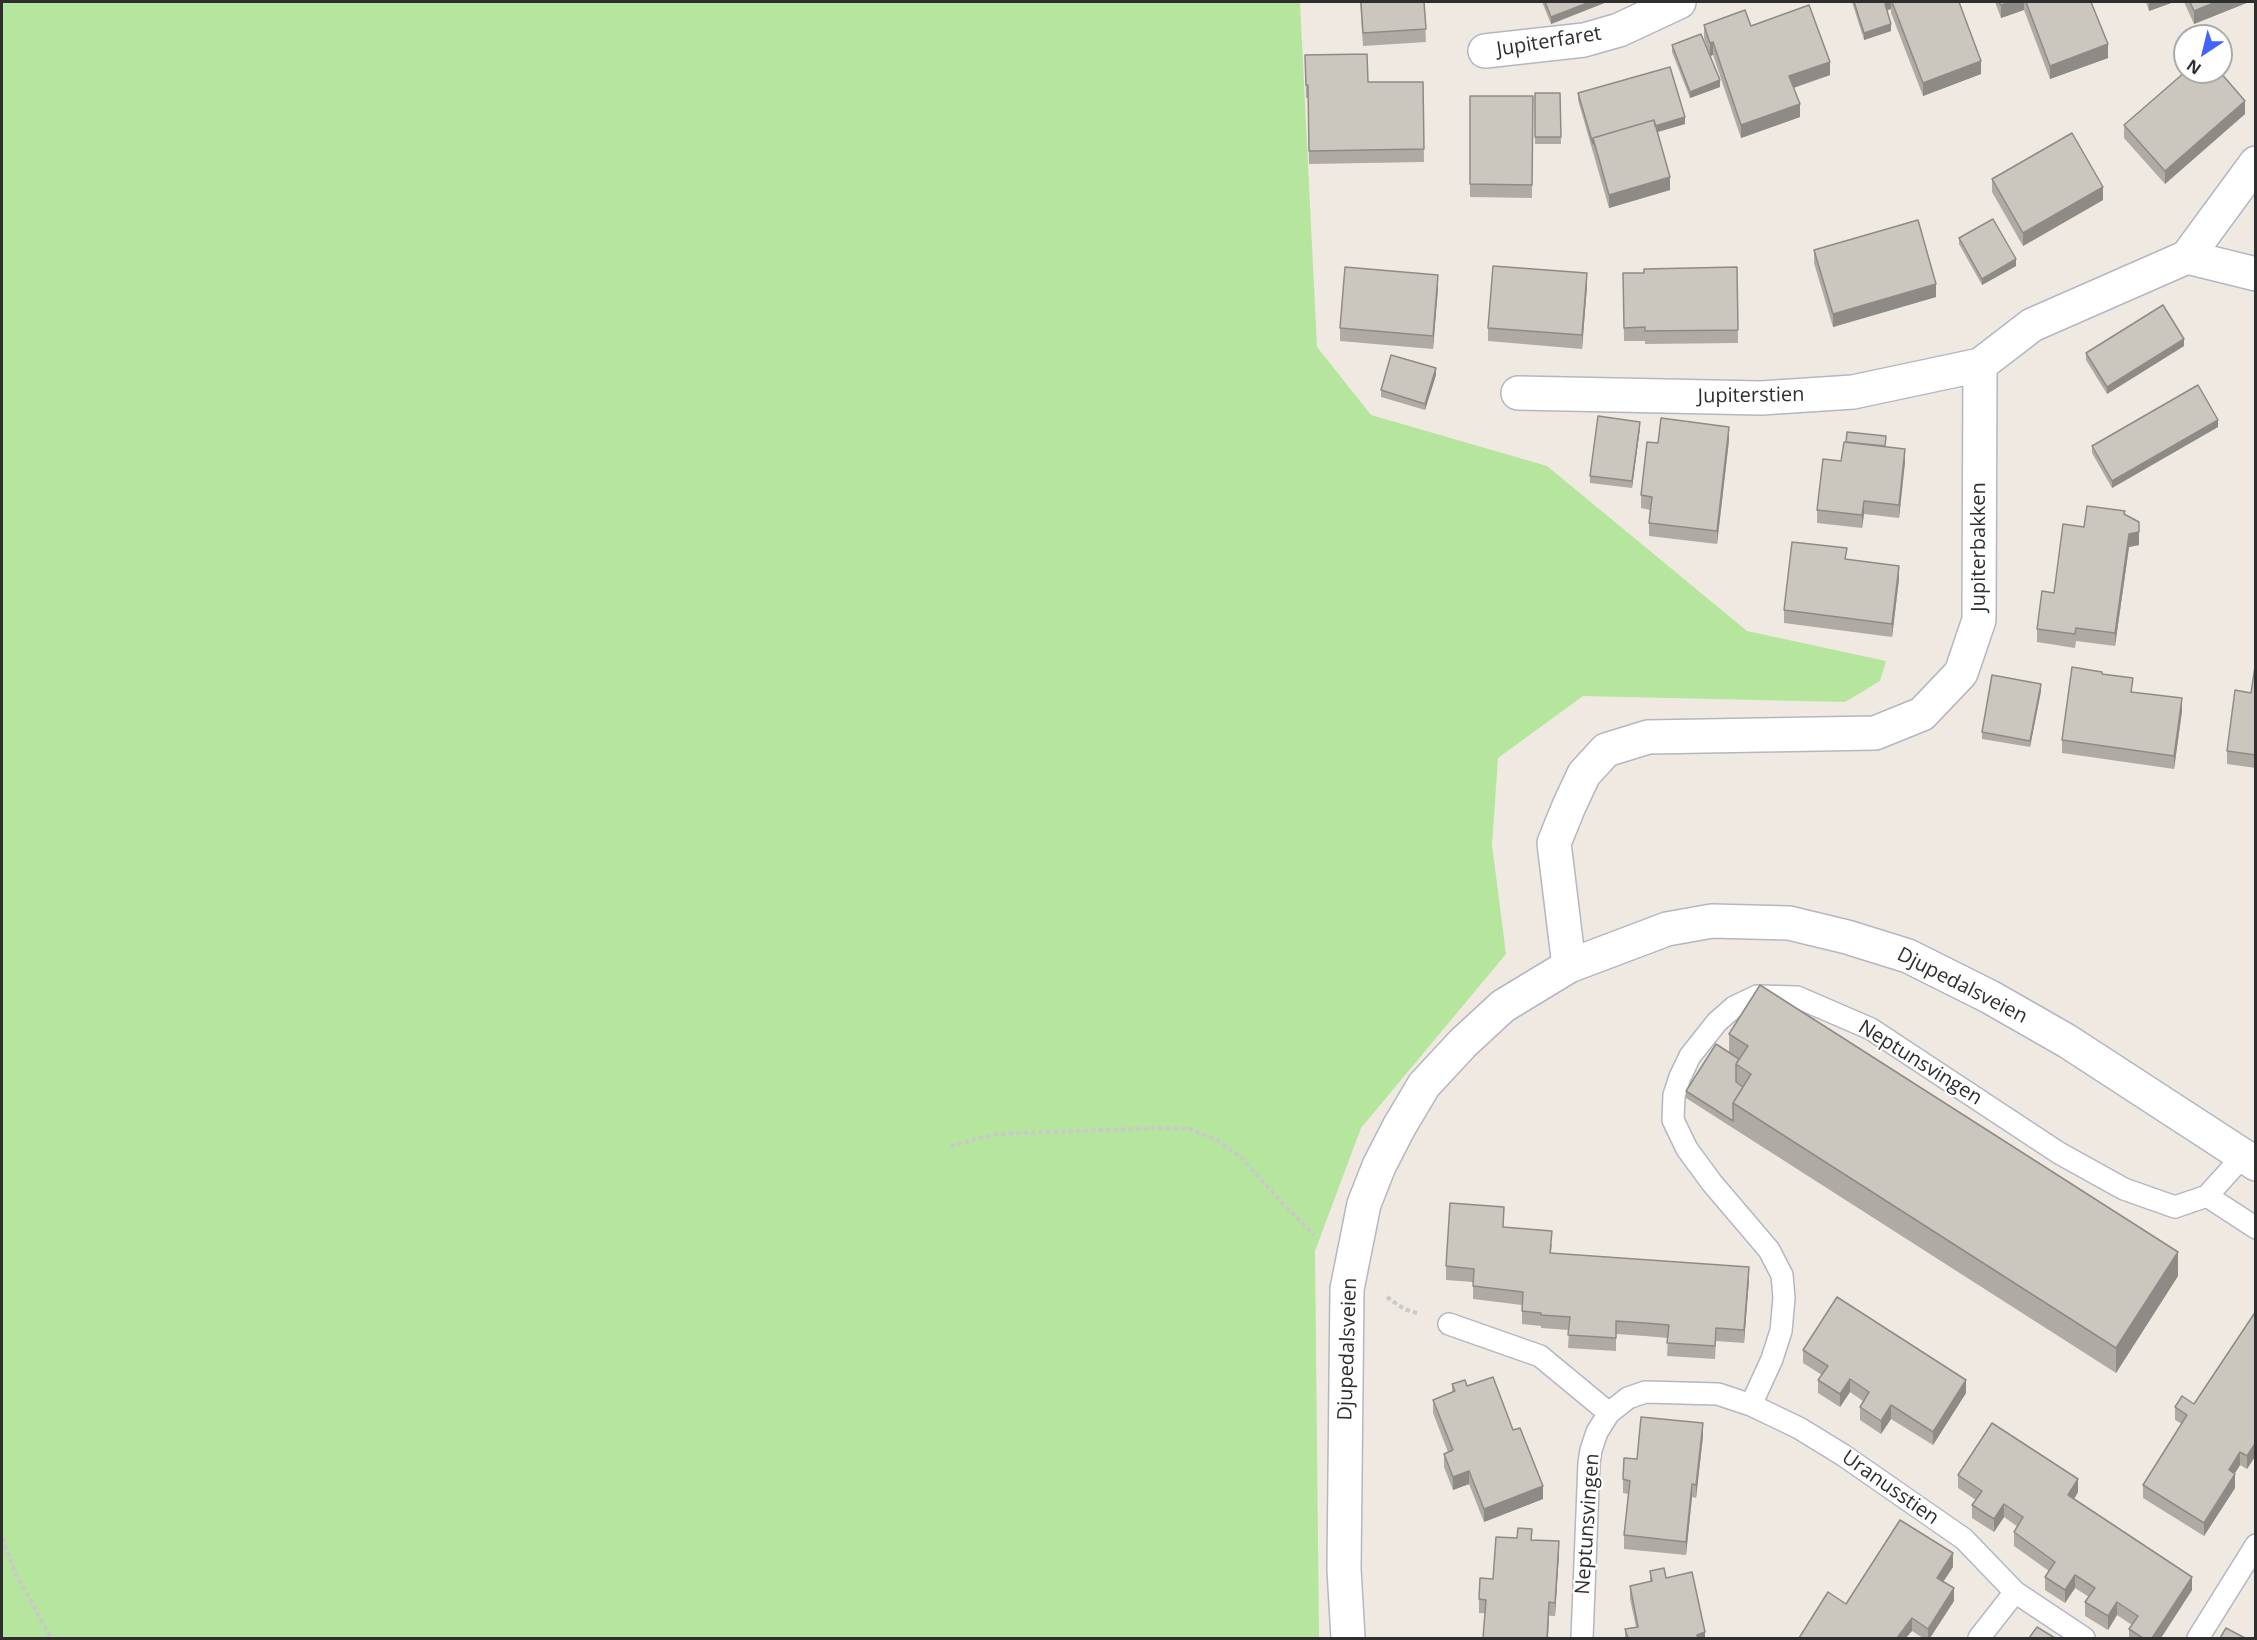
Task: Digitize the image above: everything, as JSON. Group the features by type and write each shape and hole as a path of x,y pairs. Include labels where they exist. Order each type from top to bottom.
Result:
{"street":[{"name":"Jupiterfaret","path":"1485,51 1584,40 1619,30 1679,2"},
{"path":"1980,364 2032,325 2187,257 2256,163"},
{"path":"2187,257 2256,274"},
{"name":"Jupiterstien","path":"1518,393 1761,398 1853,392 1980,364"},
{"name":"Jupiterbakken","path":"1569,966 1554,843 1584,774 1606,750 1648,737 1875,733 1922,714 1961,673 1979,620 1980,364"},
{"name":"Djupedalsveien","path":"1348,1638 1344,1569 1347,1289 1364,1204 1379,1166 1424,1085 1462,1043 1503,1006 1569,966 1667,929 1712,921 1789,923 1847,937 1908,956 1990,997 2067,1041 2249,1160"}],"lane":[{"name":"Neptunsvingen","path":"1582,1638 1589,1463 1597,1432 1609,1413 1628,1398 1645,1392 1718,1394 1751,1404 1772,1359 1781,1331 1784,1298 1782,1275 1769,1250 1712,1184 1687,1149 1673,1120 1674,1095 1690,1056 1717,1022 1734,1007 1757,996 1797,997 1871,1029 2059,1154 2124,1189 2175,1207 2207,1196 2249,1160"},
{"path":"2207,1196 2256,1228"},
{"path":"1449,1324 1540,1356 1609,1413"},
{"name":"Uranusstien","path":"1751,1404 1799,1428 1843,1455 1964,1539 2015,1592 2084,1638"},
{"path":"2198,1638 2256,1545"},
{"path":"1979,1638 2015,1592"}],"path":[{"path":"950,1146 998,1134 1154,1128 1191,1129 1218,1141 1241,1157 1282,1204 1314,1235"},
{"path":"2,1538 16,1574 51,1638"}],"green space":[{"path":"2,2 1300,2 1317,347 1371,415 1547,466 1747,631 1886,661 1880,681 1845,702 1583,696 1498,758 1492,845 1506,954 1361,1128 1315,1251 1319,1638 2,1638"}],"building":[{"path":"1361,2 1424,2 1426,29 1363,33"},
{"path":"1545,2 1590,2 1551,17"},
{"path":"1854,2 1891,2 1885,4 1891,24 1864,33"},
{"path":"1892,2 1959,2 1981,61 1923,83"},
{"path":"2026,2 2091,2 2108,44 2050,66"},
{"path":"2190,2 2216,2 2194,11"},
{"path":"1809,5 1830,62 1789,76 1800,104 1741,125 1713,42 1710,43 1704,25 1745,10 1751,26"},
{"path":"1701,34 1720,80 1690,92 1672,45"},
{"path":"1367,54 1368,82 1423,82 1424,149 1309,151 1305,55"},
{"path":"1670,67 1685,117 1655,126 1654,120 1593,138 1593,144 1578,93"},
{"path":"2173,82 2230,84 2245,101 2165,171 2124,125"},
{"path":"1535,93 1560,93 1561,137 1535,137"},
{"path":"1470,96 1533,96 1532,185 1470,184"},
{"path":"1654,120 1670,177 1609,195 1593,138"},
{"path":"2072,133 2103,187 2023,233 1992,179"},
{"path":"1993,219 2016,259 1982,279 1959,238"},
{"path":"1918,220 1936,284 1833,314 1814,250"},
{"path":"1493,266 1587,273 1582,335 1488,328"},
{"path":"1345,267 1438,275 1433,336 1340,328"},
{"path":"1737,267 1738,330 1645,331 1645,327 1624,328 1623,273 1644,273 1644,269"},
{"path":"2163,305 2184,339 2107,387 2086,353"},
{"path":"1391,355 1436,368 1425,404 1381,390"},
{"path":"2198,385 2218,420 2112,481 2092,446"},
{"path":"1598,416 1640,422 1632,481 1590,476"},
{"path":"1661,418 1729,427 1717,531 1649,523 1652,497 1641,495 1647,442 1658,443"},
{"path":"1847,432 1886,436 1885,446 1846,442"},
{"path":"1844,442 1905,449 1899,505 1864,501 1862,515 1817,510 1823,459 1841,461"},
{"path":"2087,506 2125,511 2124,514 2139,522 2139,532 2129,534 2115,633 2076,628 2075,634 2037,629 2042,591 2054,593 2063,524 2084,527"},
{"path":"1792,542 1847,548 1845,559 1899,566 1892,624 1784,610"},
{"path":"2256,660 2256,755 2227,751 2235,690 2251,693"},
{"path":"2072,667 2133,678 2131,692 2182,698 2174,756 2062,740"},
{"path":"1992,675 2041,684 2030,741 1982,732"},
{"path":"1760,985 2178,1252 2116,1348 1733,1103 1751,1074 1736,1064 1748,1046 1729,1034"},
{"path":"1716,1044 1739,1059 1736,1064 1736,1082 1743,1087 1733,1103 1733,1121 1686,1091"},
{"path":"1450,1203 1504,1207 1503,1227 1552,1231 1550,1253 1749,1267 1744,1330 1716,1328 1715,1346 1667,1343 1669,1325 1645,1323 1616,1321 1616,1338 1568,1335 1570,1317 1522,1311 1523,1292 1473,1286 1474,1269 1446,1266"},
{"path":"1837,1297 1966,1380 1933,1432 1891,1405 1881,1421 1860,1407 1869,1392 1850,1379 1840,1394 1818,1380 1828,1366 1803,1350"},
{"path":"2256,1311 2256,1442 2247,1456 2240,1452 2229,1470 2235,1474 2204,1523 2143,1485 2187,1415 2175,1407 2182,1396 2194,1404"},
{"path":"1493,1377 1513,1430 1520,1428 1543,1486 1484,1509 1469,1471 1453,1477 1444,1454 1453,1450 1433,1400 1455,1391 1452,1384 1465,1380 1467,1386"},
{"path":"1641,1417 1703,1423 1696,1485 1692,1484 1686,1542 1624,1535 1630,1481 1623,1479 1624,1458 1637,1459"},
{"path":"1992,1423 2078,1479 2068,1495 2192,1577 2152,1638 2143,1638 2129,1629 2138,1616 2117,1602 2108,1616 2085,1602 2095,1588 2075,1575 2065,1590 2045,1577 2055,1562 2014,1532 2023,1517 2004,1504 1994,1519 1972,1505 1982,1491 1958,1475"},
{"path":"1900,1520 1953,1553 1937,1578 1954,1588 1928,1629 1912,1618 1897,1638 1799,1638 1828,1592 1846,1604"},
{"path":"1518,1528 1532,1529 1531,1540 1559,1541 1555,1603 1549,1602 1547,1638 1483,1638 1486,1600 1479,1599 1480,1578 1493,1579 1496,1537 1517,1538"},
{"path":"1664,1568 1666,1578 1692,1572 1705,1632 1697,1635 1698,1638 1628,1638 1625,1629 1638,1627 1630,1586 1652,1581 1650,1571"},
{"path":"2037,1627 2055,1638 2029,1638"},
{"path":"2226,1628 2245,1638 2220,1638"}]}
